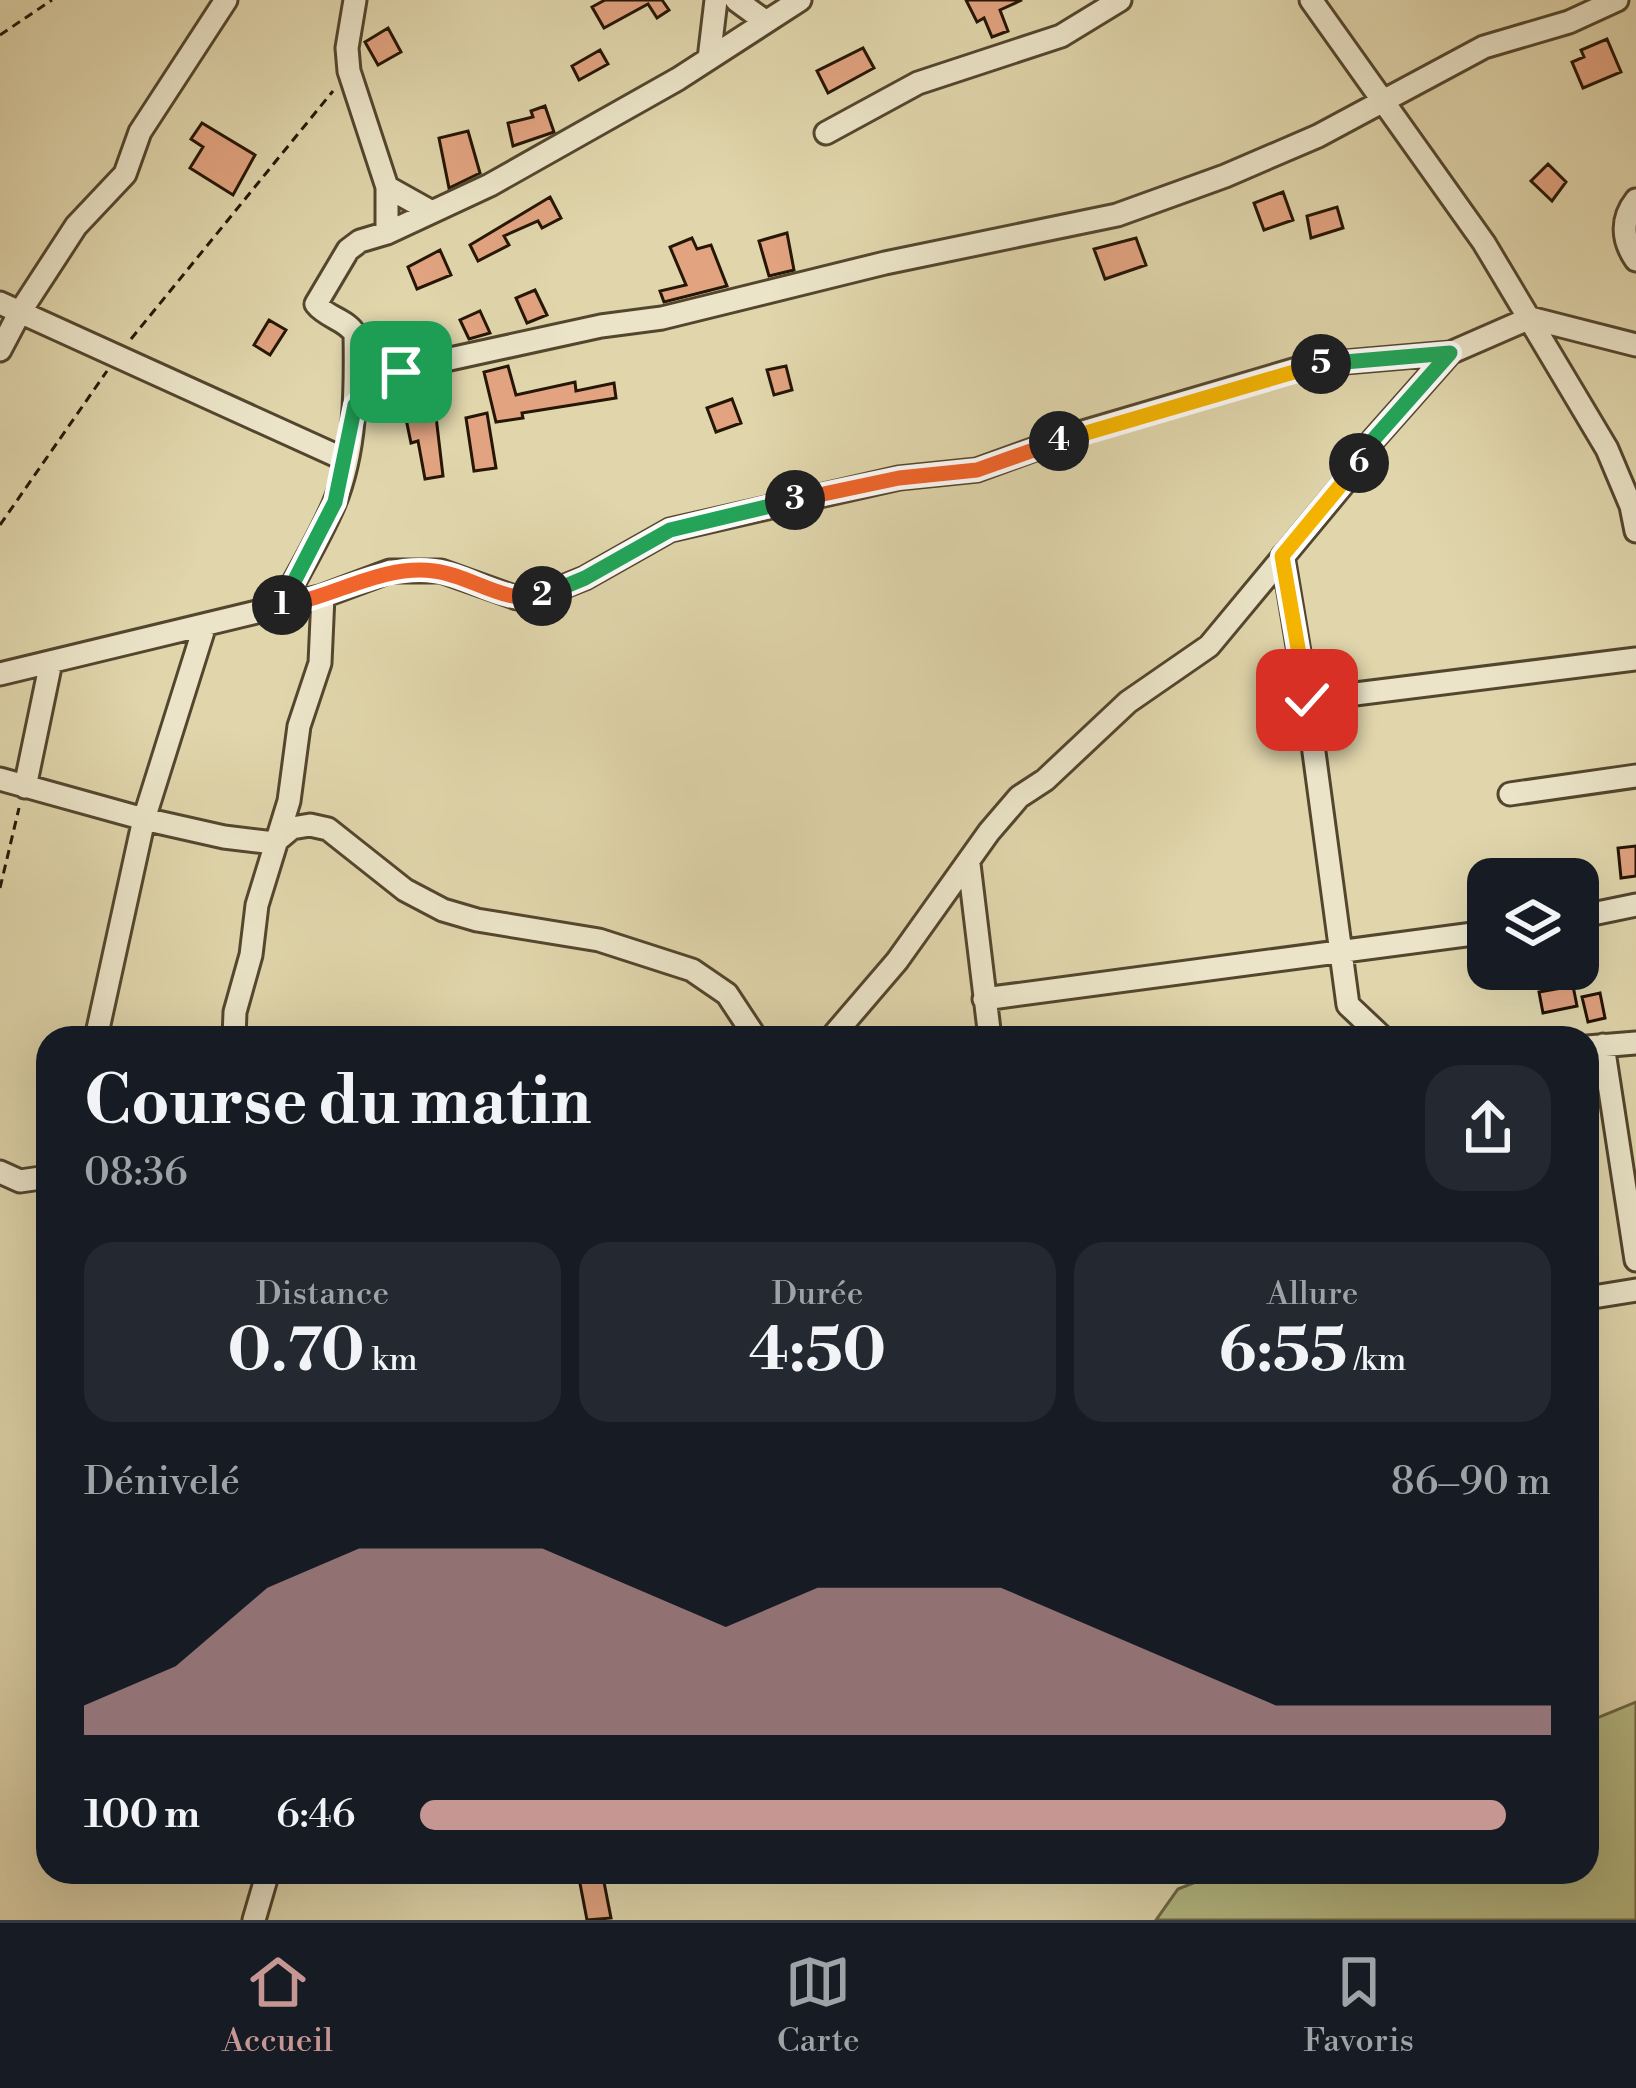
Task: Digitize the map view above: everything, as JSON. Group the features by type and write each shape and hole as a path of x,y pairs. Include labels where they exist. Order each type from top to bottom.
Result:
{"street":[{"path":"0,350 10,307 125,174 140,132 226,0"},
{"path":"355,0 347,48 349,70 387,187 387,233"},
{"path":"709,59 716,0"},
{"path":"736,0 766,22"},
{"path":"281,606 335,502 346,460 355,405 355,334 316,304 348,250 490,185 709,59 800,0"},
{"path":"826,133 918,83 1061,35 1120,0"},
{"path":"1311,0 1484,242 1607,449 1636,531"},
{"path":"355,405 378,382 427,364 601,326 662,318 885,263 1117,215 1300,144 1468,54 1569,22 1617,0"},
{"path":"387,187 430,211"},
{"path":"1636,200 1624,225 1628,248 1636,260"},
{"path":"10,307 346,460"},
{"path":"0,674 322,596 390,571 441,571 517,598 535,598 585,578 670,530 899,478 977,470 1076,434 1310,365 1450,353 1530,318 1636,344"},
{"path":"841,1026 897,961 1019,797 1045,780 1128,702 1209,646 1352,475 1373,440 1450,353"},
{"path":"1282,556 1307,700 1348,1006 1370,1026"},
{"path":"235,1026 257,904 289,801 299,726 320,663 322,596"},
{"path":"99,1026 144,819 205,625"},
{"path":"1307,700 1636,659"},
{"path":"25,787 51,662"},
{"path":"1510,794 1636,776"},
{"path":"0,779 224,837 274,843 292,828 328,829 405,890 443,910 599,940 692,970 727,994 748,1026"},
{"path":"968,864 988,1026"},
{"path":"1599,913 1636,905"},
{"path":"983,999 1467,935"},
{"path":"1599,1046 1636,1042"},
{"path":"1599,1067 1636,1259"},
{"path":"0,1172 20,1181 36,1179"},
{"path":"1599,1296 1636,1290"},
{"path":"254,1920 264,1884"}],"path":[{"path":"0,35 52,0"},
{"path":"0,525 117,356 349,70"},
{"path":"0,888 25,787"}],"green space":[{"path":"1636,1702 1636,1920 1156,1920 1178,1889 1191,1884 1599,1884 1599,1717"}],"building":[{"path":"605,0 662,0 669,10 657,18 648,4 604,28 592,7"},
{"path":"966,0 1022,0 1000,10 1008,31 992,37 984,18 977,22"},
{"path":"388,28 401,52 378,65 365,42"},
{"path":"1607,39 1621,72 1583,88 1572,62 1584,57 1581,50"},
{"path":"863,48 874,68 828,93 817,71"},
{"path":"600,50 608,64 579,80 572,66"},
{"path":"545,106 554,132 513,146 508,123 533,117 531,111"},
{"path":"202,123 255,155 233,195 190,168 203,147 191,139"},
{"path":"468,131 480,173 449,188 439,138"},
{"path":"1548,164 1566,182 1552,201 1531,181"},
{"path":"1283,192 1293,220 1264,230 1254,203"},
{"path":"550,197 561,218 542,228 538,221 504,236 509,245 478,261 470,245"},
{"path":"1337,207 1343,228 1311,238 1307,216"},
{"path":"787,233 794,270 769,276 759,241"},
{"path":"692,238 697,249 711,245 727,286 664,302 660,291 686,285 670,247"},
{"path":"1136,238 1146,265 1105,279 1094,249"},
{"path":"440,250 451,275 417,289 408,267"},
{"path":"535,290 547,315 527,323 516,298"},
{"path":"480,311 490,333 469,339 460,320"},
{"path":"269,320 286,330 270,355 254,345"},
{"path":"508,366 516,395 575,382 576,391 614,383 616,398 522,413 523,418 496,422 484,372"},
{"path":"786,366 792,390 774,395 767,370"},
{"path":"732,399 741,423 716,432 707,408"},
{"path":"435,408 443,476 425,479 418,441 411,443 405,414"},
{"path":"487,413 496,468 474,471 466,418"},
{"path":"1636,846 1636,876 1621,878 1618,848"},
{"path":"1574,990 1577,1006 1543,1013 1539,992"},
{"path":"1600,993 1605,1018 1588,1022 1582,997"},
{"path":"580,1884 604,1884 611,1918 587,1920"}],"route":[{"path":"401,372 378,382 355,405 335,502 281,606 390,571 418,569 441,571 517,598 535,598 585,578 670,530 707,520 899,478 977,470 1076,434 1310,365 1450,353 1405,401 1352,475 1282,556 1307,700"}]}
